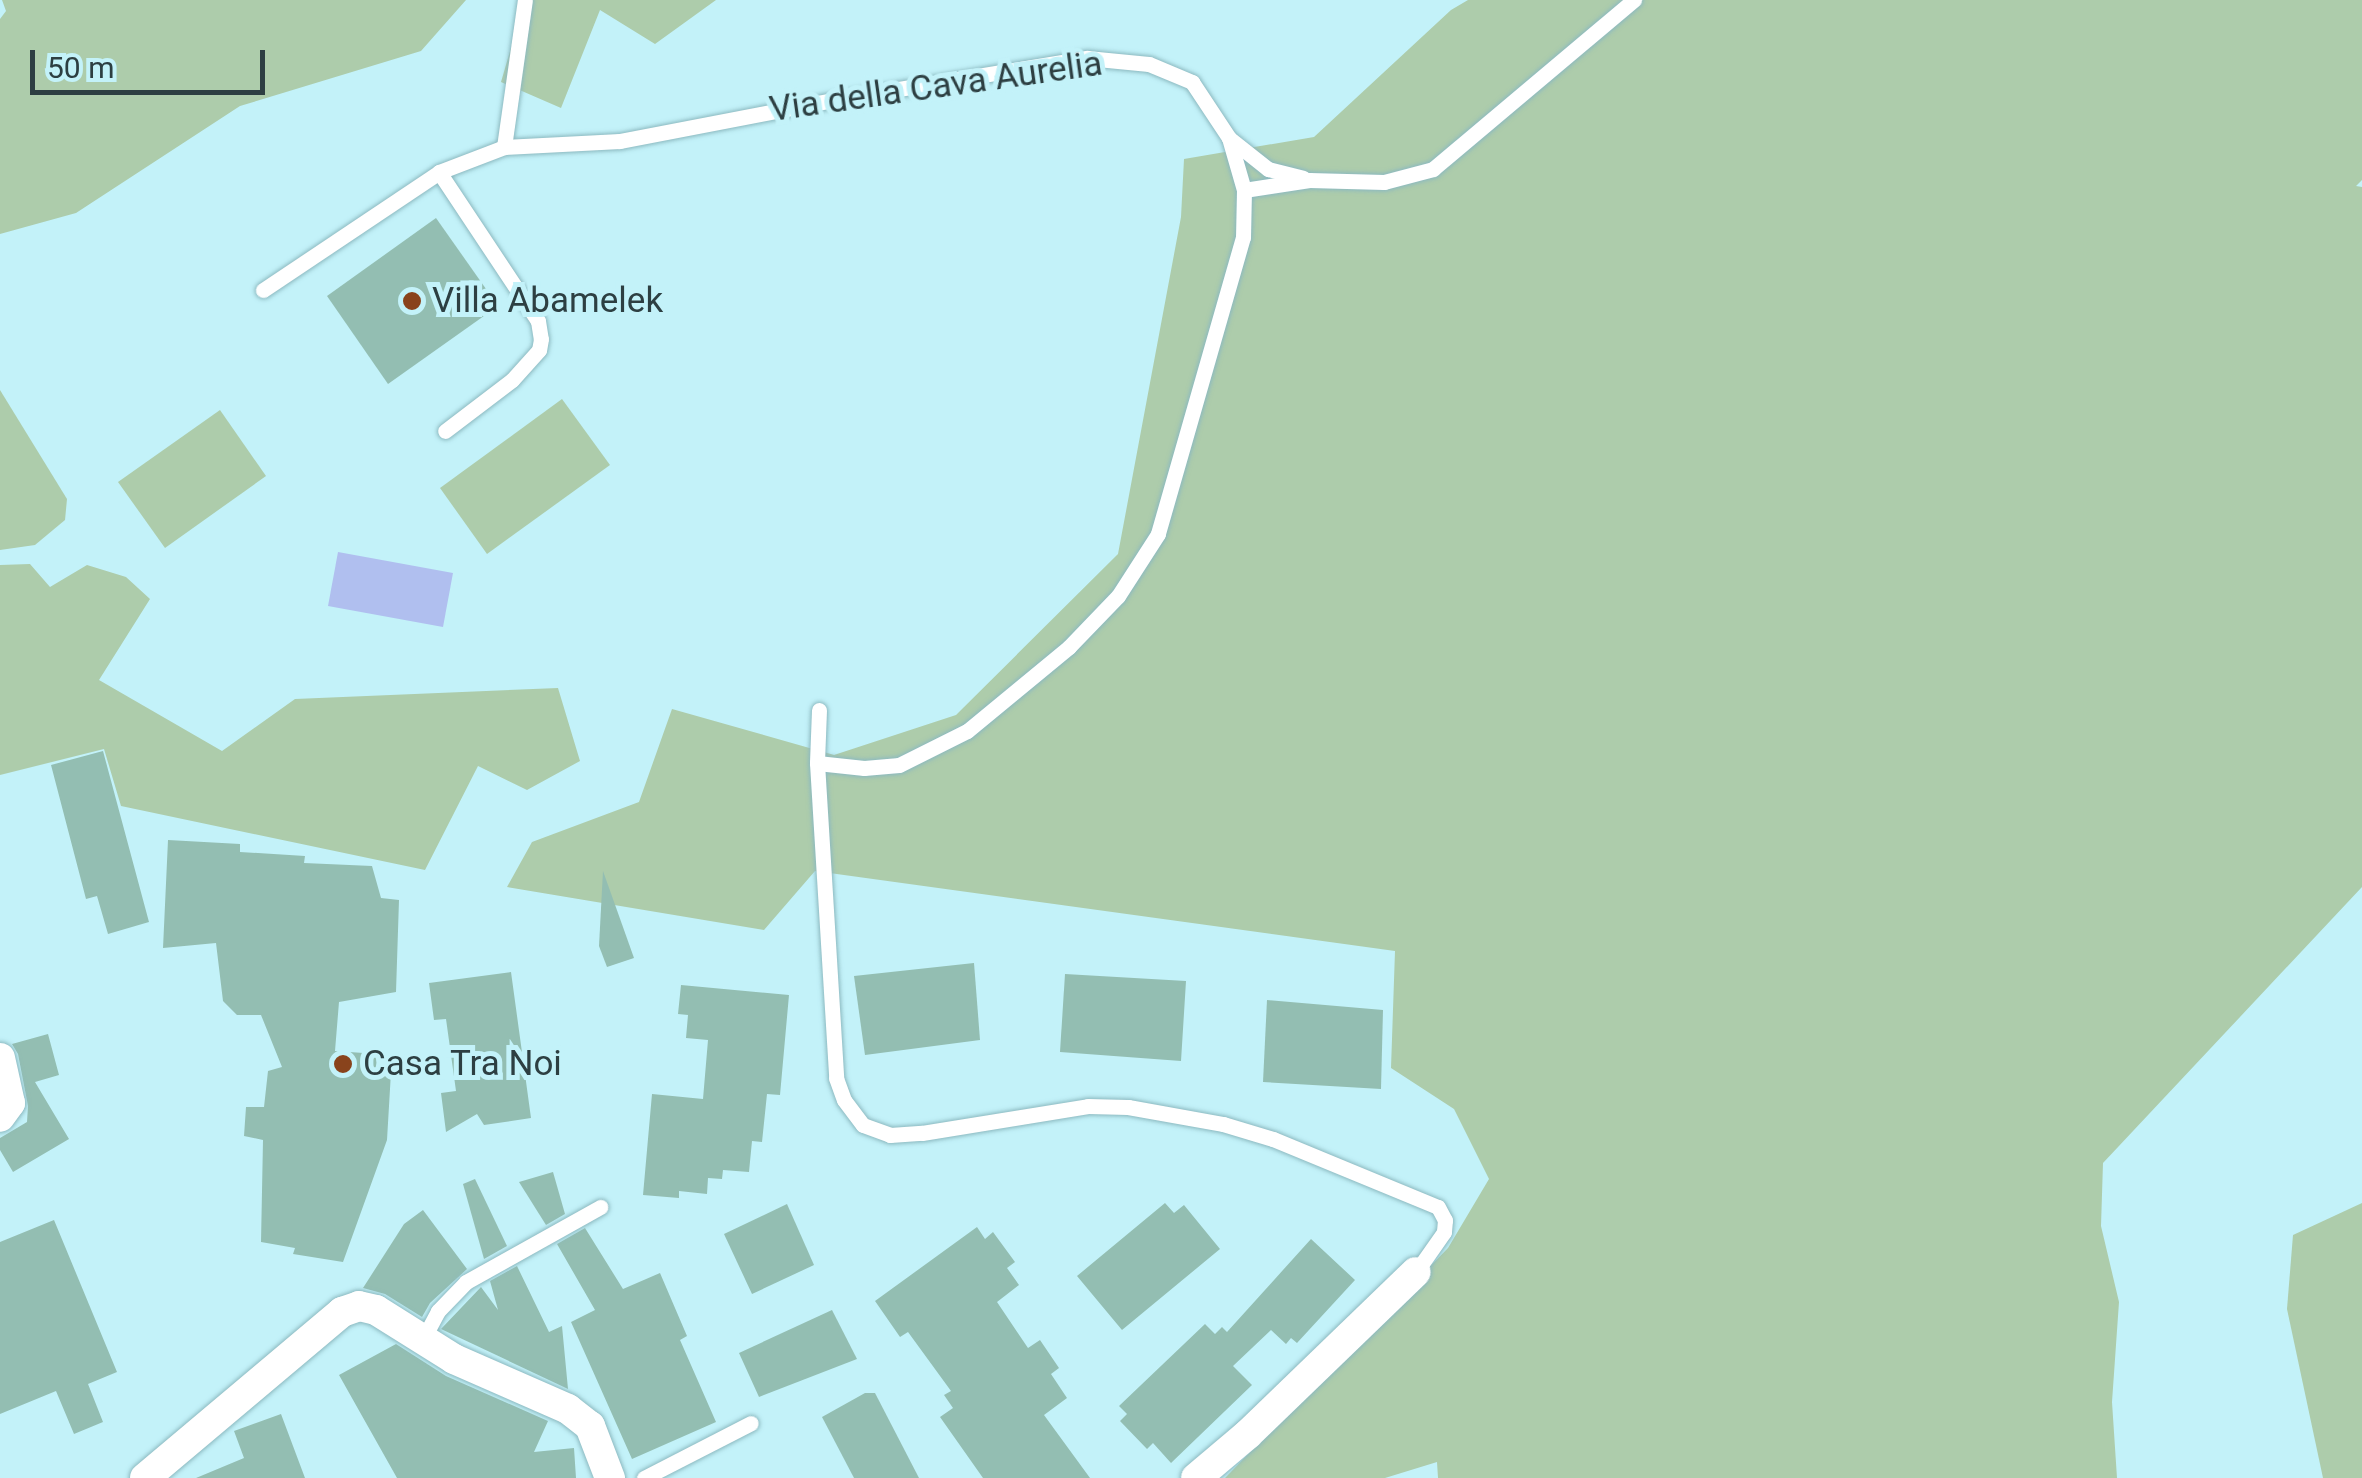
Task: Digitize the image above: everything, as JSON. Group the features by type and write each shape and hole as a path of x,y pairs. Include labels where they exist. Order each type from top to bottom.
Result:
{"street":[{"path":"0,1058 10,1103 0,1117"},
{"path":"1196,1478 1248,1434 1416,1272"},
{"path":"146,1478 342,1312 359,1306 376,1310 421,1343 568,1409 590,1426 610,1478"}],"lane":[{"path":"504,147 525,0"},
{"path":"1244,190 1310,180 1384,182 1433,169 1634,0"},
{"name":"Via della Cava Aurelia","path":"263,290 439,172 504,147 620,141 802,105 1087,58 1149,64 1192,82 1229,138 1244,190 1243,237 1158,534 1118,596 1069,647 982,720 929,753 898,765 817,763"},
{"path":"1229,138 1268,169 1310,180"},
{"path":"439,172 538,322 541,339 539,350 512,380 446,430"},
{"path":"819,710 817,763 836,1078 849,1110 863,1125 890,1135 922,1133 1088,1106 1128,1107 1223,1124 1273,1139 1438,1207 1444,1232 1416,1272"},
{"path":"421,1343 438,1312 466,1282 600,1207"},
{"path":"644,1478 751,1424"}],"green space":[{"path":"2,0 466,0 421,51 240,106 76,213 0,234 0,19 6,11"},
{"path":"525,0 716,0 655,44 600,10 561,108 501,82"},
{"path":"1468,0 2362,0 2362,180 2356,186 2362,187 2362,887 2103,1163 2101,1226 2119,1302 2112,1402 2117,1478 1438,1478 1437,1462 1385,1478 1225,1478 1448,1248 1489,1179 1454,1109 1391,1068 1395,951 815,871 764,930 507,887 532,842 639,802 672,709 834,755 956,715 1118,554 1181,217 1184,159 1314,137 1451,10"},
{"path":"0,390 67,499 65,520 35,545 0,550"},
{"path":"562,399 610,465 487,554 440,488"},
{"path":"220,410 266,476 165,548 118,482"},
{"path":"30,564 50,587 87,565 126,577 150,599 99,680 222,751 295,699 558,688 580,761 527,790 478,766 425,870 121,806 104,749 0,775 0,565"},
{"path":"2362,1203 2362,1478 2323,1478 2287,1309 2293,1235"}],"water":[{"path":"338,552 453,573 443,627 328,606"}],"building":[{"name":"Villa Abamelek","path":"436,218 498,306 388,384 327,296"},
{"path":"103,751 149,922 108,934 97,896 86,899 51,765"},
{"name":"Casa Tra Noi","path":"168,840 240,844 240,852 305,856 304,863 372,866 381,898 399,900 396,992 339,1002 335,1051 392,1055 387,1140 343,1262 293,1254 295,1248 261,1242 263,1140 244,1136 246,1107 264,1107 268,1071 282,1067 261,1015 237,1015 223,1001 216,943 163,948"},
{"path":"603,871 634,958 607,967 599,946"},
{"path":"974,963 980,1040 865,1055 854,976"},
{"path":"511,972 531,1118 484,1125 477,1114 446,1132 441,1093 456,1091 446,1019 434,1020 429,983"},
{"path":"1065,974 1186,981 1181,1061 1060,1052"},
{"path":"681,985 789,995 780,1095 767,1094 762,1142 752,1141 749,1172 723,1170 722,1179 708,1178 707,1194 679,1191 679,1198 643,1195 652,1094 703,1099 708,1040 686,1038 688,1015 678,1014"},
{"path":"1267,1000 1383,1010 1381,1089 1263,1082"},
{"path":"48,1034 59,1075 35,1082 69,1139 13,1172 0,1150 0,1138 27,1122 28,1106 18,1054 12,1044"},
{"path":"553,1172 565,1214 546,1225 519,1182"},
{"path":"475,1179 507,1246 484,1259 463,1184"},
{"path":"1165,1203 1174,1213 1184,1205 1220,1249 1122,1330 1077,1276"},
{"path":"787,1204 814,1265 752,1294 724,1234"},
{"path":"423,1210 467,1269 430,1303 422,1317 385,1294 363,1288 404,1224"},
{"path":"54,1220 117,1372 88,1384 103,1422 74,1434 56,1391 0,1414 0,1242"},
{"path":"977,1227 985,1239 993,1232 1015,1262 1007,1268 1019,1285 997,1302 1028,1348 1040,1340 1059,1368 1051,1374 1067,1398 1044,1415 1090,1478 983,1478 940,1417 953,1408 944,1395 951,1391 908,1332 900,1337 875,1301"},
{"path":"585,1228 623,1289 660,1273 687,1336 680,1340 716,1422 632,1459 571,1322 595,1310 557,1244"},
{"path":"1311,1239 1355,1280 1297,1343 1291,1338 1286,1344 1271,1330 1233,1366 1252,1385 1171,1463 1153,1443 1147,1449 1120,1421 1127,1414 1119,1406 1205,1324 1215,1334 1222,1327 1227,1332"},
{"path":"517,1266 549,1332 562,1326 568,1389 441,1329 481,1287 498,1310 490,1281"},
{"path":"832,1310 857,1359 759,1397 739,1353"},
{"path":"396,1344 446,1376 548,1421 534,1452 574,1448 576,1478 397,1478 339,1375"},
{"path":"865,1393 875,1393 919,1478 854,1478 822,1417"},
{"path":"281,1414 305,1478 196,1478 244,1458 234,1431"}],"place":[{"name":"Villa Abamelek","path":"412,301"},
{"name":"Casa Tra Noi","path":"343,1064"}]}
